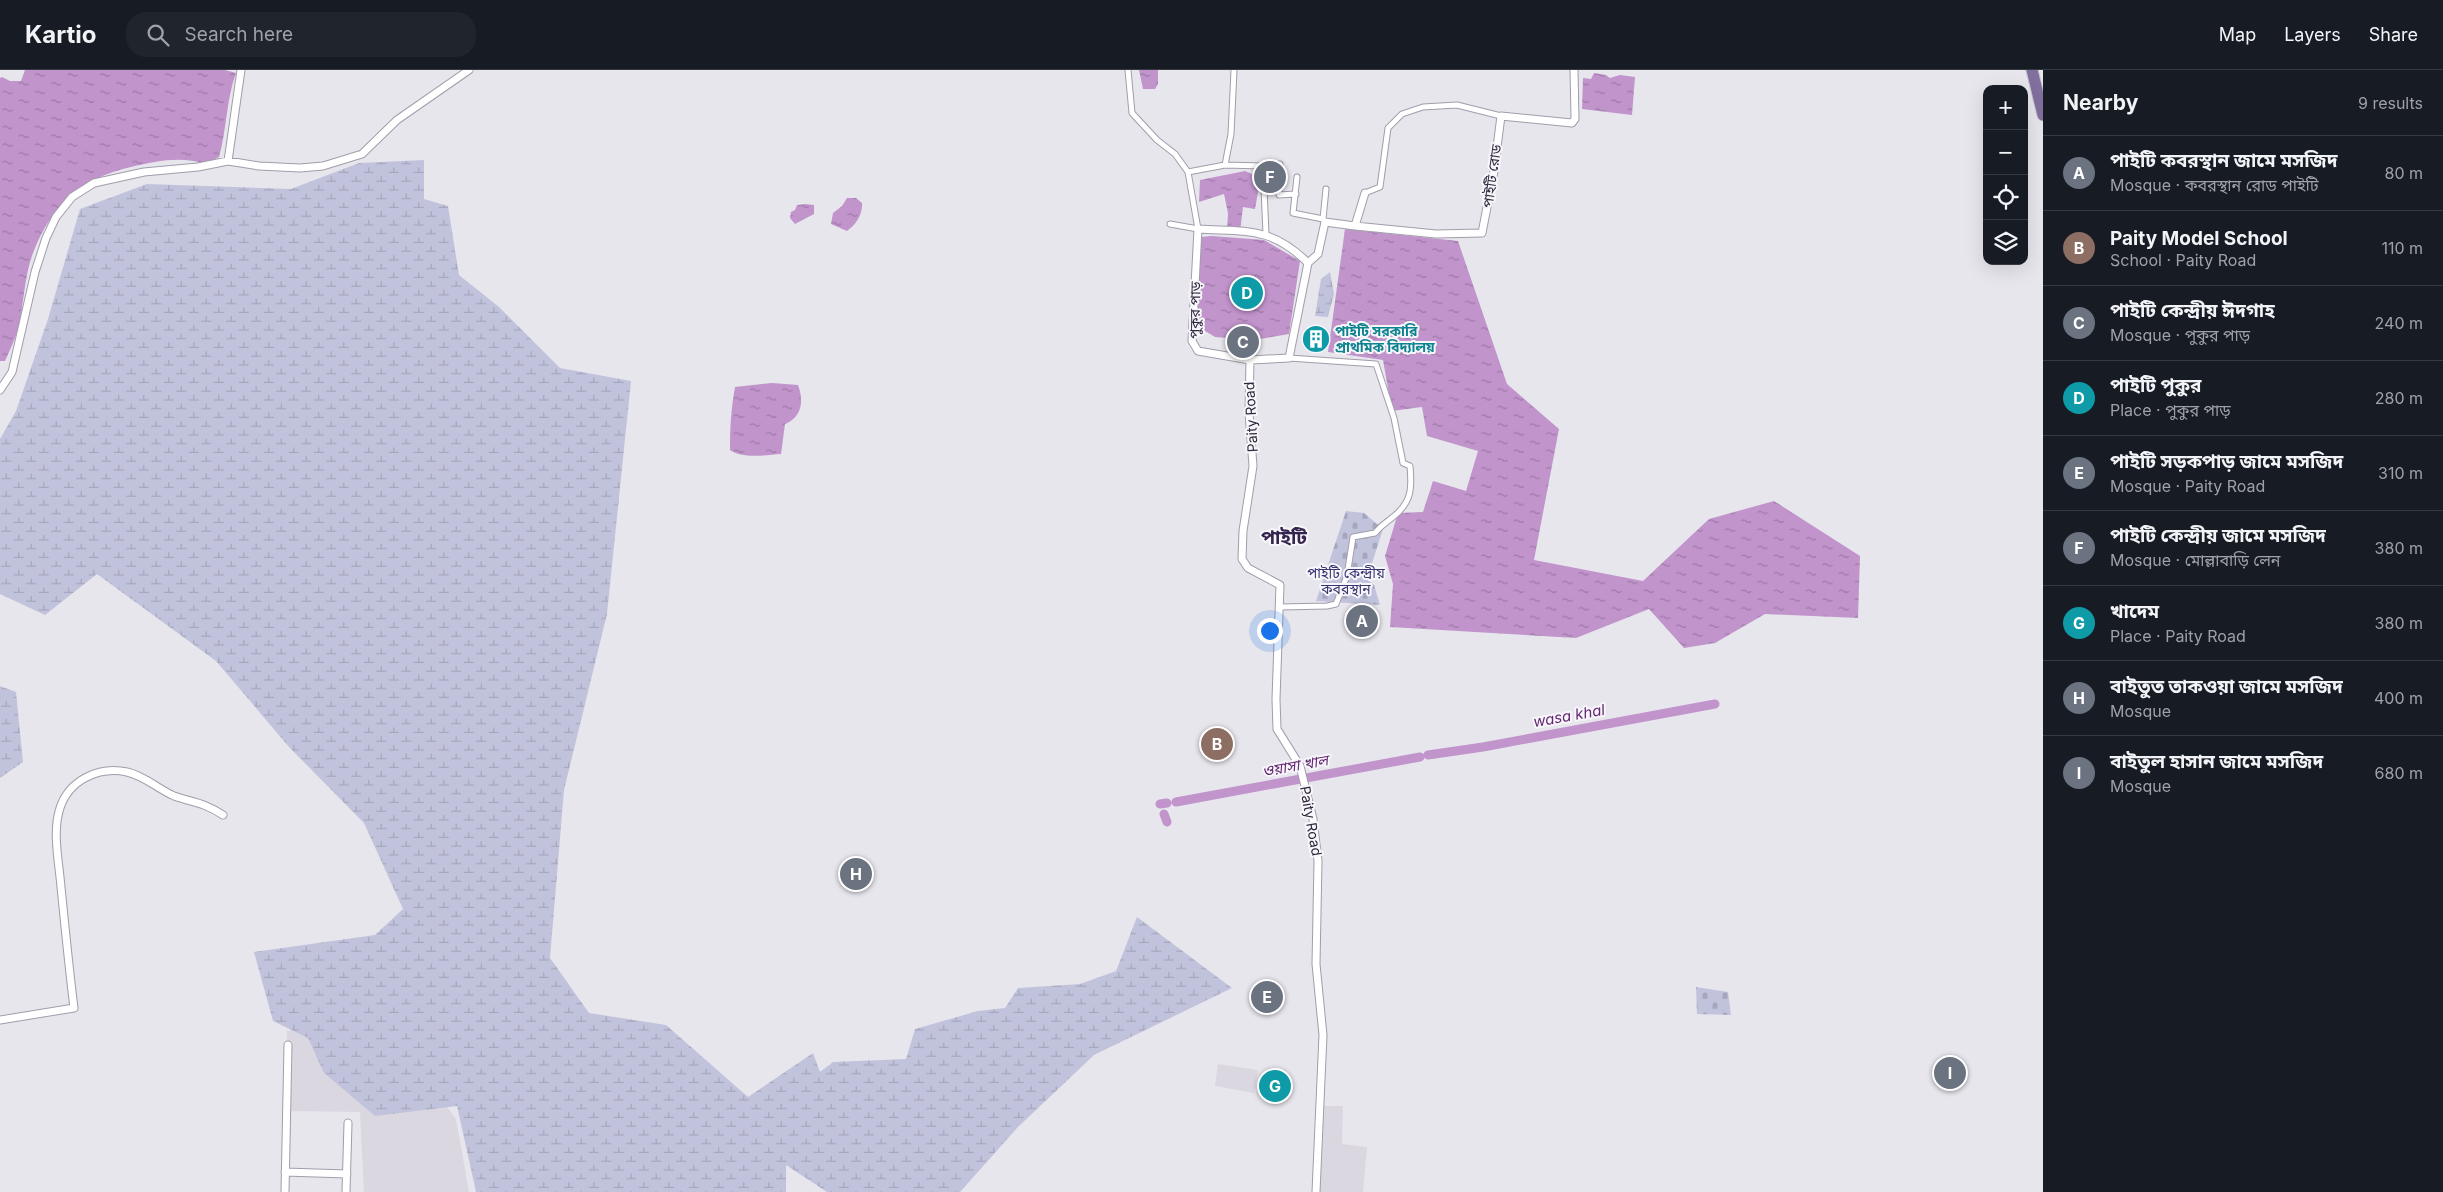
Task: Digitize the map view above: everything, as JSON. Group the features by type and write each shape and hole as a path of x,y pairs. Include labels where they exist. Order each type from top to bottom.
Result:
{"main road":[{"path":"2032,70 2043,115"}],"street":[{"path":"228,161 240,70"},
{"path":"0,390 11,374 46,238 56,217 72,197 94,183 144,172 198,167 228,161 259,166 300,168 323,166 362,154 397,120 468,70"},
{"path":"1128,70 1132,113 1157,140 1174,154 1188,172 1198,229"},
{"path":"1225,165 1231,134 1234,70"},
{"path":"1297,177 1294,213 1324,221 1355,226 1365,192 1380,187 1388,128 1402,114 1423,107 1457,106 1501,116 1572,123 1575,120 1574,70"},
{"name":"পাইটি রোড","path":"1355,226 1436,234 1482,232 1494,172 1501,116"},
{"path":"1188,172 1225,165 1263,166 1280,164 1279,195 1296,194"},
{"path":"1263,166 1266,234"},
{"path":"1281,608 1336,604 1347,576 1353,536 1375,533 1381,525 1394,517 1403,507 1412,491 1410,466 1403,463 1394,418 1376,364 1289,358 1308,263 1318,254 1324,221 1326,189"},
{"path":"1170,224 1198,229 1266,234 1294,249 1308,263"},
{"name":"পুকুর পাড়","path":"1198,229 1192,342 1198,351 1250,360 1289,358"},
{"name":"Paity Road","path":"1250,360 1249,412 1253,466 1243,531 1242,559 1248,568 1280,585 1281,608 1276,699 1277,729 1300,766 1313,819 1318,861 1316,964 1323,1035 1316,1192"},
{"path":"0,374 11,374"},
{"path":"0,1020 74,1008 57,841 59,808 68,790 85,777 107,771 126,772 155,784 173,795 206,804 223,815"},
{"path":"285,1192 288,1045"},
{"path":"346,1192 348,1123"},
{"path":"285,1172 347,1174"}],"shaded area":[{"path":"329,1025 394,1033 456,1119 469,1192 364,1192 360,1112 286,1111 287,1031"},
{"path":"1218,1064 1258,1070 1254,1093 1215,1086"},
{"path":"1322,1106 1343,1106 1342,1144 1367,1147 1363,1192 1319,1192"}],"green space":[{"path":"424,160 424,199 448,206 459,275 499,307 560,368 631,381 607,614 564,790 550,958 589,1013 666,1025 748,1097 813,1053 820,1072 833,1062 906,1059 915,1029 978,1011 1005,1008 1018,988 1080,984 1116,971 1137,917 1232,988 1094,1055 1018,1127 960,1192 827,1192 786,1165 786,1192 476,1192 457,1106 375,1116 324,1073 308,1038 273,1021 254,952 375,935 403,909 364,823 289,747 216,661 97,574 45,615 0,594 0,439 16,411 48,319 80,209 147,184 291,189 359,163"},
{"path":"1330,272 1334,294 1328,317 1315,316 1321,279"},
{"name":"পাইটি কেন্দ্রীয় কবরস্থান","path":"1346,511 1364,513 1383,529 1367,579 1374,585 1380,605 1316,601"},
{"path":"0,686 16,692 23,762 0,778"},
{"path":"1696,987 1728,992 1731,1015 1697,1014"}],"water":[{"path":"25,70 225,70 236,73 230,94 219,157 206,164 187,160 168,160 113,172 97,178 83,187 70,196 59,208 40,236 33,253 18,329 5,361 0,361 0,78 2,77 10,81 21,81"},
{"path":"1139,70 1158,70 1158,84 1155,89 1143,89"},
{"path":"1594,73 1606,75 1610,78 1620,75 1635,77 1632,115 1582,109 1583,78 1591,79"},
{"path":"1245,171 1260,181 1255,209 1243,207 1240,232 1227,231 1228,213 1224,194 1199,202 1200,180"},
{"path":"847,198 856,198 862,203 862,207 858,219 847,231 831,224 833,213 842,206"},
{"path":"797,205 814,205 814,214 795,224 790,218 791,212 795,210"},
{"path":"1345,229 1458,241 1507,384 1559,429 1534,560 1643,581 1709,519 1774,501 1860,556 1858,618 1765,614 1715,643 1684,648 1649,609 1576,638 1390,627 1393,584 1385,556 1398,513 1423,512 1433,481 1466,491 1478,451 1427,436 1422,407 1392,411 1383,360 1328,352"},
{"path":"1212,236 1264,240 1300,261 1289,334 1254,340 1215,337 1197,326 1201,237"},
{"path":"772,383 798,385 801,397 798,413 791,421 785,424 781,454 761,456 735,453 730,450 731,418 735,387"}],"waterway":[{"name":"wasa khal","path":"1428,755 1483,747 1715,704"},
{"name":"ওয়াসা খাল","path":"1176,802 1420,757"},
{"name":"wasa khal","path":"1160,804 1167,803"},
{"name":"wasa khal","path":"1164,814 1167,822"}],"place":[{"name":"পাইটি কেন্দ্রীয় জামে মসজিদ","path":"1270,177"},
{"name":"পাইটি পুকুর","path":"1247,293"},
{"name":"পাইটি সরকারি প্রাথমিক বিদ্যালয়","path":"1316,339"},
{"name":"পাইটি কেন্দ্রীয় ঈদগাহ","path":"1243,342"},
{"name":"পাইটি কবরস্থান জামে মসজিদ","path":"1362,621"},
{"name":"Paity Model School","path":"1217,744"},
{"name":"বাইতুত তাকওয়া জামে মসজিদ","path":"856,874"},
{"name":"পাইটি সড়কপাড় জামে মসজিদ","path":"1267,997"},
{"name":"বাইতুল হাসান জামে মসজিদ","path":"1950,1073"},
{"name":"খাদেম","path":"1275,1086"}],"district":[{"name":"পাইটি","path":"1284,537"}]}
